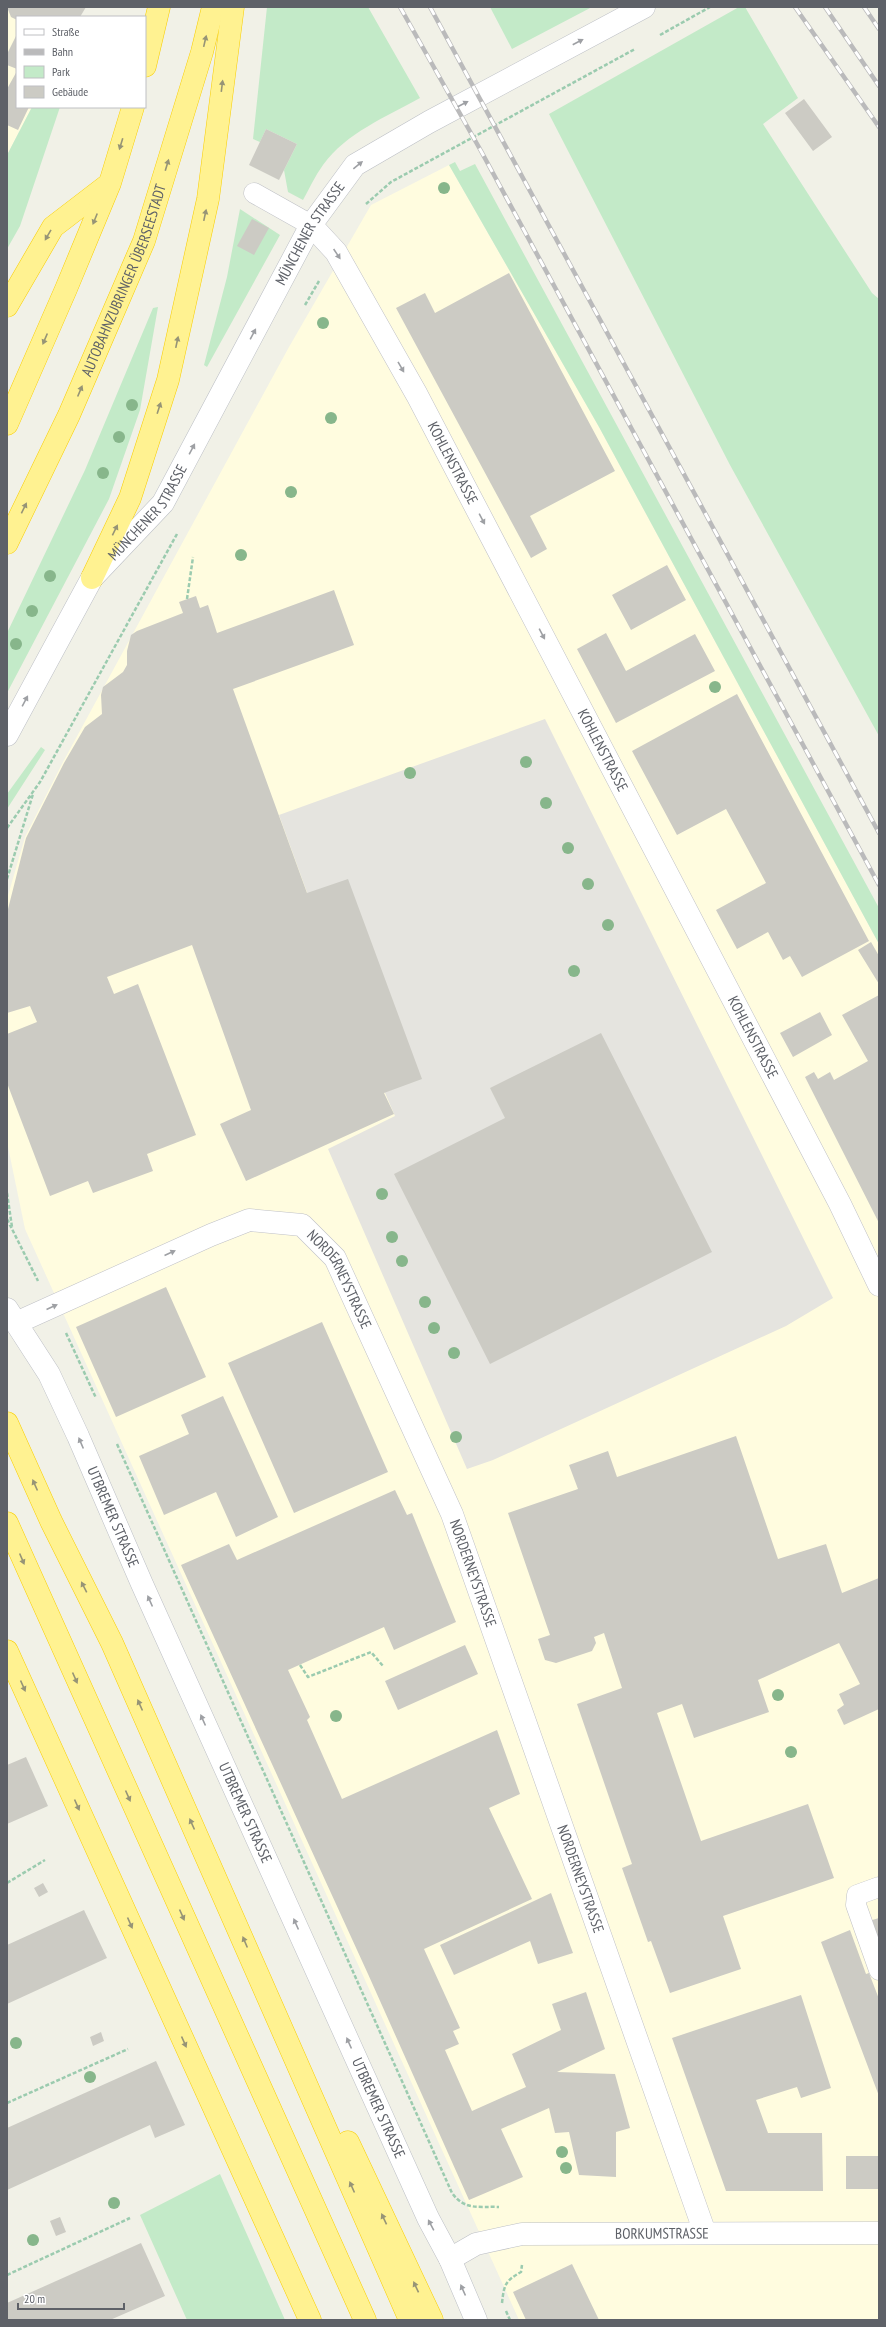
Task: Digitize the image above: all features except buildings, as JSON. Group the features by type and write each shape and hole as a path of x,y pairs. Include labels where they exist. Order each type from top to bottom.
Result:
{"highway":[{"path":"146,62 159,7"},
{"name":"AUTOBAHNZUBRINGER ÜBERSEESTADT","path":"7,543 69,415 144,241 202,52 213,7"},
{"path":"92,578 130,498 168,380 208,199 233,7"},
{"path":"7,424 110,183 133,108"},
{"path":"7,306 53,227 110,183"},
{"path":"7,1423 51,1521 112,1643 410,2320"},
{"path":"7,1523 365,2320"},
{"path":"7,1651 310,2320"},
{"path":"260,1978 348,2143 432,2320"}],"street":[{"name":"MÜNCHENER STRASSE","path":"92,578 163,503 311,225 355,165 436,119 644,7"},
{"name":"KOHLENSTRASSE","path":"311,225 336,252 417,395 840,1204 879,1286"},
{"path":"7,735 92,578"},
{"name":"NORDERNEYSTRASSE","path":"11,1316 52,1307 211,1235 249,1220 302,1225 335,1258 452,1514 705,2233"},
{"name":"UTBREMER STRASSE","path":"11,1316 49,1374 78,1436 145,1591 421,2203 450,2259 476,2320"},
{"name":"BORKUMSTRASSE","path":"450,2259 476,2244 522,2234 879,2233"}],"lane":[{"path":"254,193 311,225"},
{"path":"879,1886 857,1895 856,1905 879,1970"}],"path":[{"path":"654,38 710,7"},
{"path":"363,206 391,182 640,45"},
{"path":"300,312 336,252"},
{"path":"7,828 34,790 180,528"},
{"path":"188,599 193,557"},
{"path":"7,879 34,790"},
{"path":"7,1193 12,1230"},
{"path":"7,1219 68,1336 97,1401"},
{"path":"113,1437 452,2193 459,2202 466,2206 516,2207 522,2213 523,2260 521,2272 508,2279 503,2290 502,2303 510,2320"},
{"path":"300,1665 308,1677 371,1652 384,1666"},
{"path":"7,1883 45,1860"},
{"path":"7,2103 128,2049"},
{"path":"7,2275 130,2218"}],"shaded area":[{"path":"7,7 16,16 16,108 31,108 7,155"},
{"path":"449,165 599,427 879,944 879,2320 519,2320 25,1229 7,1142 7,899 25,837 63,762 289,347 371,205"},
{"path":"545,719 833,1298 786,1326 493,1460 467,1469 328,1149 395,1116 351,1014 279,815"}],"green space":[{"path":"267,7 368,7 420,98 380,119 343,144 323,165 303,200 288,192 284,170 297,144 266,129 260,142 253,139"},
{"path":"490,7 592,7 512,49"},
{"path":"739,7 745,7 798,98 763,124 872,293 879,299 879,736 730,465 549,114"},
{"path":"31,108 60,108 20,226 7,249 7,155"},
{"path":"455,162 460,171 475,164 879,908 879,944 599,427 449,165"},
{"path":"240,209 280,235 207,367 204,365 227,277"},
{"path":"158,307 140,410 109,499 7,693 7,633 85,470 153,308"},
{"path":"41,747 45,750 7,809 7,794"},
{"path":"220,2174 285,2320 187,2320 140,2215"}],"railway":[{"path":"400,7 481,151 879,885"},
{"path":"430,7 879,833"},
{"path":"795,7 879,127"},
{"path":"825,7 879,86"},
{"path":"864,7 879,29"}]}
